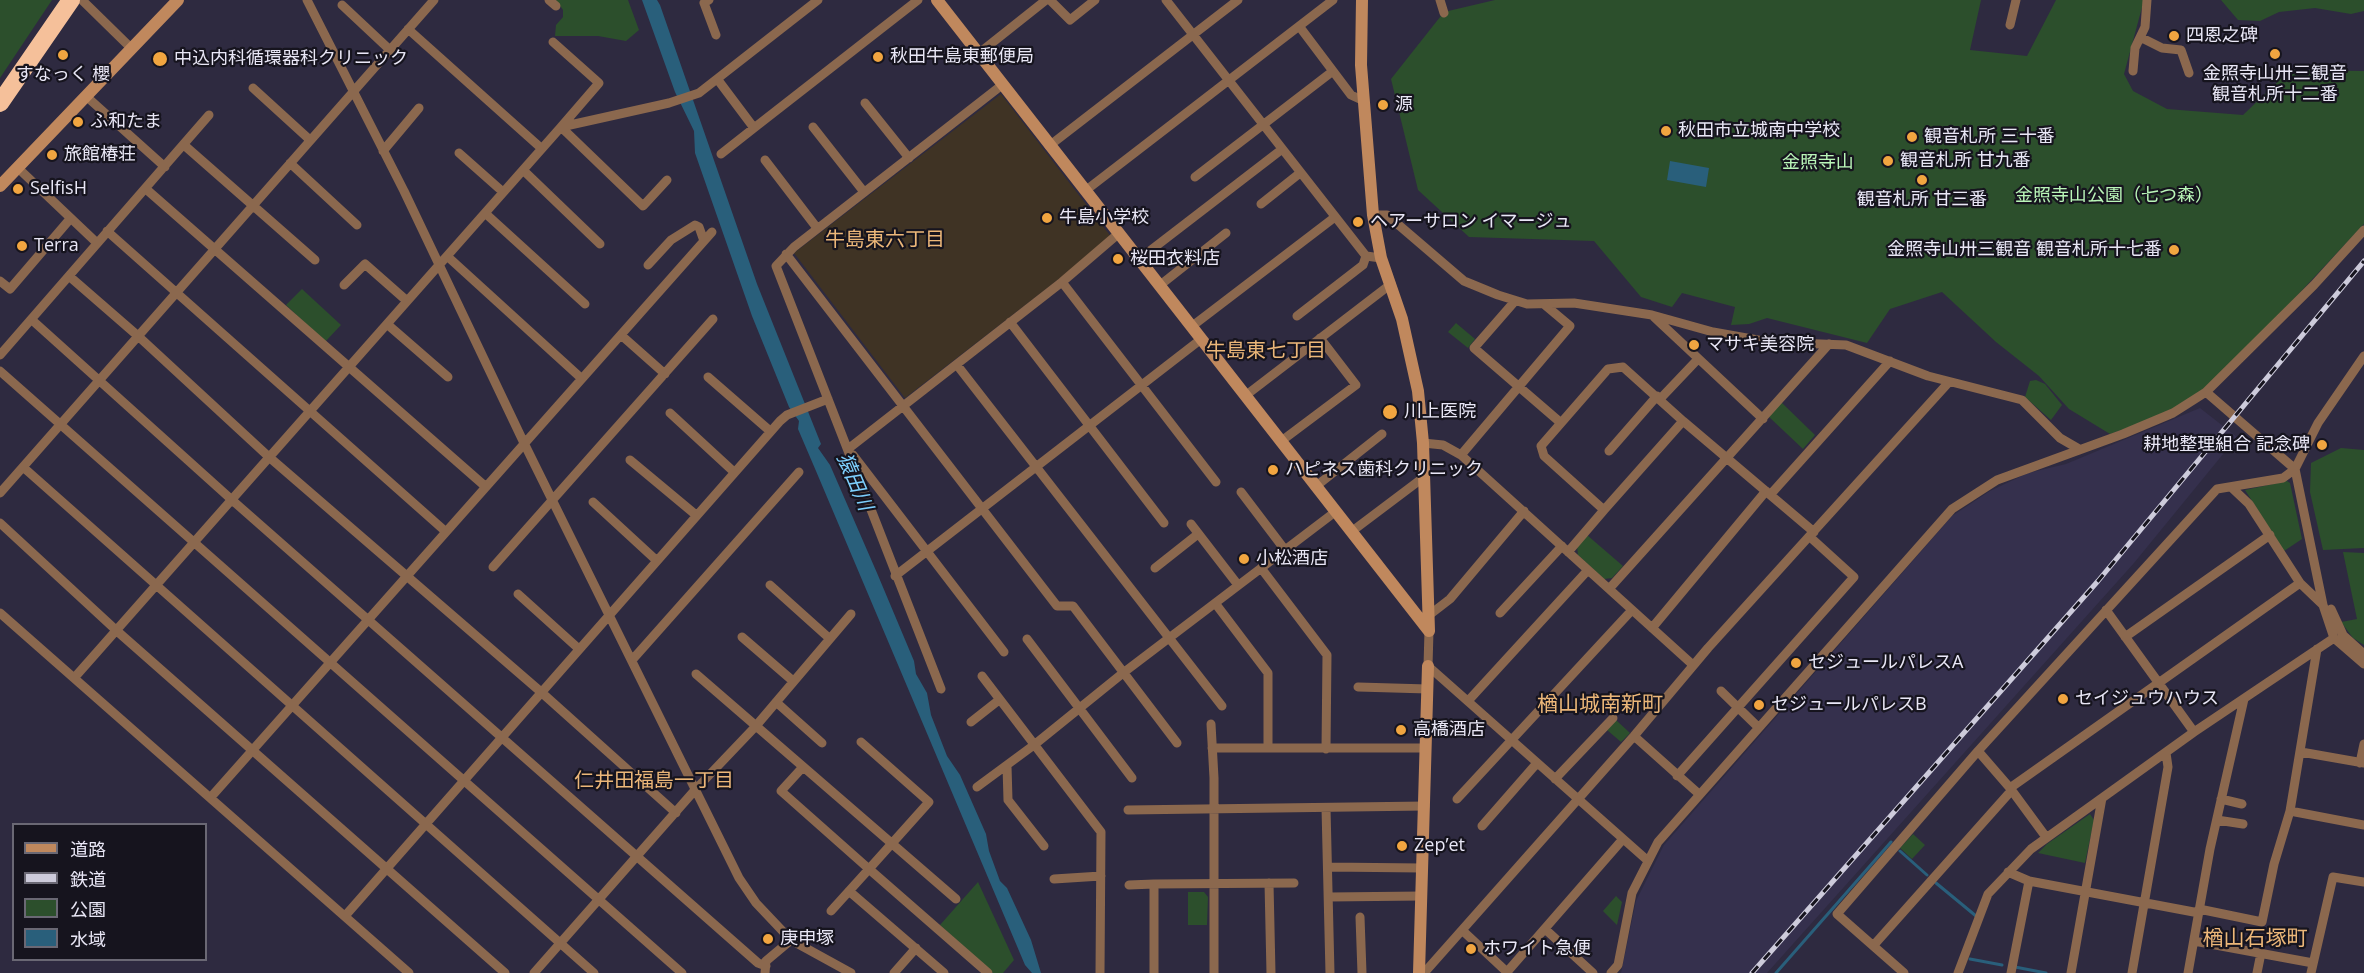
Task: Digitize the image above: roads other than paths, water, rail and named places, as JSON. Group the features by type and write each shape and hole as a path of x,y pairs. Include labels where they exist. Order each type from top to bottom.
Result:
{"highway":[{"path":"0,103 71,0"}],"street":[{"path":"82,0 132,49"},
{"path":"0,186 19,169 178,0"},
{"path":"307,0 439,264 524,443 633,659 739,878 756,903 791,940 851,973"},
{"path":"0,493 434,0"},
{"path":"709,0 704,3 716,36"},
{"path":"561,127 669,104 699,93 818,0"},
{"path":"721,154 918,0"},
{"path":"937,0 1429,631"},
{"path":"978,54 1048,0 1064,17 1070,20 1095,0"},
{"path":"1166,0 1366,256 1381,258"},
{"path":"1049,146 1238,0"},
{"path":"1085,191 1333,0"},
{"path":"1362,0 1361,65 1373,215 1381,258 1402,319 1418,391 1423,443 1429,631 1419,973"},
{"path":"1440,0 1444,13"},
{"path":"2010,25 2016,0"},
{"path":"2133,71 2135,48 2142,38 2147,0"},
{"path":"342,5 390,50"},
{"path":"1299,26 1351,95 1364,101"},
{"path":"408,30 541,148"},
{"path":"2142,38 2162,48 2181,50 2189,73"},
{"path":"75,677 598,83 553,42"},
{"path":"1195,177 1333,71"},
{"path":"718,80 754,128"},
{"path":"941,689 776,266 786,254 817,228 1002,85"},
{"path":"253,88 310,140"},
{"path":"87,97 165,167"},
{"path":"865,103 909,158"},
{"path":"383,151 419,108"},
{"path":"0,355 209,115"},
{"path":"561,127 643,206 667,180"},
{"path":"813,127 864,192"},
{"path":"184,145 315,260"},
{"path":"1138,260 1281,150"},
{"path":"459,153 502,192"},
{"path":"765,160 817,228"},
{"path":"290,163 357,225"},
{"path":"19,169 97,243"},
{"path":"523,170 600,244"},
{"path":"1261,204 1300,173"},
{"path":"146,189 486,487"},
{"path":"484,213 585,304"},
{"path":"1373,215 1387,215 1464,281 1515,301 1545,304 1574,303 1652,315 1713,332 1769,342 1793,345 1846,345 1950,382 2022,400 2060,438 2079,449"},
{"path":"1191,327 1335,217"},
{"path":"0,281 10,290 70,219"},
{"path":"648,265 671,240 695,225 699,227 704,241"},
{"path":"1611,973 1617,965 1632,893 1658,842 1952,509 1997,480 2173,412 2209,395 2364,230"},
{"path":"107,231 446,531"},
{"path":"211,797 712,232"},
{"path":"1159,286 1226,233"},
{"path":"848,449 1062,282 1118,234"},
{"path":"786,254 1057,606 1073,606 1177,743"},
{"path":"447,256 582,378"},
{"path":"1297,316 1363,265 1366,256"},
{"path":"344,285 365,264 407,301"},
{"path":"69,276 138,336 269,457 541,692 676,813"},
{"path":"1062,282 1216,482"},
{"path":"1245,396 1391,284"},
{"path":"1515,301 1474,348 1516,387 1561,423"},
{"path":"1461,455 1516,387 1570,326 1545,304"},
{"path":"1652,315 1763,419"},
{"path":"493,567 713,319"},
{"path":"32,320 232,500 766,970"},
{"path":"1010,322 1164,523"},
{"path":"387,324 448,377"},
{"path":"621,335 665,374"},
{"path":"1280,441 1356,385 1320,338"},
{"path":"895,576 1200,340"},
{"path":"1609,589 1829,344"},
{"path":"1904,973 1837,914 1978,751 2217,489 2283,478 2295,469 2318,423 2364,356"},
{"path":"1609,451 1698,359"},
{"path":"1652,628 1768,493 1890,361"},
{"path":"957,365 1170,636 1222,706"},
{"path":"1604,510 1544,456 1541,446 1608,369 1623,367 1768,493 1854,577 1677,776"},
{"path":"0,371 329,664 682,973"},
{"path":"708,377 770,431"},
{"path":"1424,973 1634,736 1693,665 1950,382"},
{"path":"2209,395 2295,469 2323,605 2334,638 2364,664"},
{"path":"345,916 770,431 787,415 828,399"},
{"path":"670,413 734,472"},
{"path":"1500,613 1604,510 1683,421"},
{"path":"1316,487 1382,434"},
{"path":"1423,443 1443,445 1461,455 1693,665"},
{"path":"848,449 1004,652"},
{"path":"630,460 696,515"},
{"path":"23,467 424,825 594,973"},
{"path":"633,659 799,472"},
{"path":"1351,532 1424,477"},
{"path":"2231,488 2249,504 2300,583 2323,605"},
{"path":"1241,492 1285,550"},
{"path":"593,502 656,560"},
{"path":"1428,616 1450,599 1524,511"},
{"path":"977,787 1034,746 1170,636 1335,512"},
{"path":"0,523 117,631 505,973"},
{"path":"1191,524 1238,585"},
{"path":"1155,568 1198,534"},
{"path":"2126,637 2270,535"},
{"path":"1260,568 1327,655 1326,749"},
{"path":"2316,568 2334,618 2343,635 2364,654"},
{"path":"1468,701 1588,570"},
{"path":"1873,946 2011,789 2157,682 2300,583"},
{"path":"770,585 829,638"},
{"path":"518,594 579,649"},
{"path":"1215,603 1268,673 1268,748"},
{"path":"1457,799 1632,610"},
{"path":"2106,610 2194,732"},
{"path":"0,613 409,973"},
{"path":"534,973 695,790 755,727 851,614"},
{"path":"742,637 793,681"},
{"path":"1958,973 1988,894 2046,837 2194,732 2334,638"},
{"path":"1027,639 1132,778"},
{"path":"2008,872 2029,880 2145,903 2262,922 2274,864 2290,811 2317,649"},
{"path":"1428,666 1647,860"},
{"path":"696,674 956,899"},
{"path":"982,676 1101,832 1100,973"},
{"path":"1358,687 1428,689"},
{"path":"1721,691 1758,727"},
{"path":"2188,973 2217,820 2244,699"},
{"path":"971,722 999,700"},
{"path":"776,702 822,743"},
{"path":"1555,779 1613,718"},
{"path":"1211,724 1214,810 1214,973"},
{"path":"1634,736 1698,794"},
{"path":"831,911 929,802 861,742"},
{"path":"2301,752 2362,763 2364,744"},
{"path":"1212,748 1426,748"},
{"path":"1978,751 2011,789 2046,837"},
{"path":"2132,973 2168,767 2166,753"},
{"path":"1482,826 1537,763"},
{"path":"1006,766 1008,800 1044,846"},
{"path":"802,768 781,791 988,973"},
{"path":"2071,973 2086,899 2085,890 2102,798"},
{"path":"2222,799 2242,804"},
{"path":"1128,810 1425,806"},
{"path":"1326,808 1330,973"},
{"path":"2290,811 2364,825"},
{"path":"2217,820 2243,824"},
{"path":"1463,931 1508,973 1623,839"},
{"path":"1328,867 1422,868"},
{"path":"1054,879 1101,876"},
{"path":"2311,973 2333,877 2364,882"},
{"path":"2011,973 2029,880"},
{"path":"1269,883 1271,973"},
{"path":"1129,885 1294,883"},
{"path":"1154,884 1154,973"},
{"path":"849,891 944,973"},
{"path":"1329,897 1422,896"},
{"path":"1360,917 1362,973"},
{"path":"1545,930 1593,973"},
{"path":"766,970 766,961 791,940"},
{"path":"2194,940 2313,963"},
{"path":"894,973 916,948"},
{"path":"2257,973 2261,953"}],"water":[{"path":"642,0 657,0 660,5 757,284 821,444 818,448 830,465 877,573 914,661 916,674 927,693 931,715 947,756 960,775 986,834 989,851 1000,881 1007,888 1031,940 1041,973 1032,973 1025,965 798,429 799,421 789,407 752,316 695,153 694,131 675,92"},
{"path":"1670,161 1709,168 1706,187 1667,180"}],"waterway":[{"path":"1776,973 1891,842"},
{"path":"1900,851 1927,875"},
{"path":"1936,883 1976,916"},
{"path":"1970,959 2002,965"},
{"path":"2015,967 2046,973"}],"railway":[{"path":"1752,973 2098,581 2364,261"}],"place":[{"name":"四恩之碑","path":"2174,36"},
{"name":"金照寺山卅三観音 観音札所十二番","path":"2275,54"},
{"name":"すなっく 櫻","path":"63,55"},
{"name":"秋田牛島東郵便局","path":"878,57"},
{"name":"中込内科循環器科クリニック","path":"160,59"},
{"name":"源","path":"1383,105"},
{"name":"ふ和たま","path":"78,122"},
{"name":"秋田市立城南中学校","path":"1666,131"},
{"name":"観音札所 三十番","path":"1912,137"},
{"name":"旅館椿荘","path":"52,155"},
{"name":"観音札所 甘九番","path":"1888,161"},
{"name":"観音札所 甘三番","path":"1922,180"},
{"name":"SelfisH","path":"18,189"},
{"name":"牛島小学校","path":"1047,218"},
{"name":"ヘアーサロン イマージュ","path":"1358,222"},
{"name":"Terra","path":"22,246"},
{"name":"金照寺山卅三観音 観音札所十七番","path":"2174,250"},
{"name":"桜田衣料店","path":"1118,259"},
{"name":"マサキ美容院","path":"1694,345"},
{"name":"川上医院","path":"1390,412"},
{"name":"耕地整理組合 記念碑","path":"2322,445"},
{"name":"ハピネス歯科クリニック","path":"1273,470"},
{"name":"小松酒店","path":"1244,559"},
{"name":"セジュールパレスA","path":"1796,663"},
{"name":"セイジュウハウス","path":"2063,699"},
{"name":"セジュールパレスB","path":"1759,705"},
{"name":"高橋酒店","path":"1401,730"},
{"name":"Zep’et","path":"1402,846"},
{"name":"庚申塚","path":"768,939"},
{"name":"ホワイト急便","path":"1471,949"}],"district":[{"name":"牛島東六丁目","path":"885,240"},
{"name":"牛島東七丁目","path":"1266,351"},
{"name":"楢山城南新町","path":"1600,705"},
{"name":"仁井田福島一丁目","path":"654,781"},
{"name":"楢山石塚町","path":"2255,939"}],"park label":[{"name":"金照寺山","path":"1818,163"},
{"name":"金照寺山公園（七つ森）","path":"2114,196"}],"water label":[{"name":"猿田川","path":"854,482"}]}
